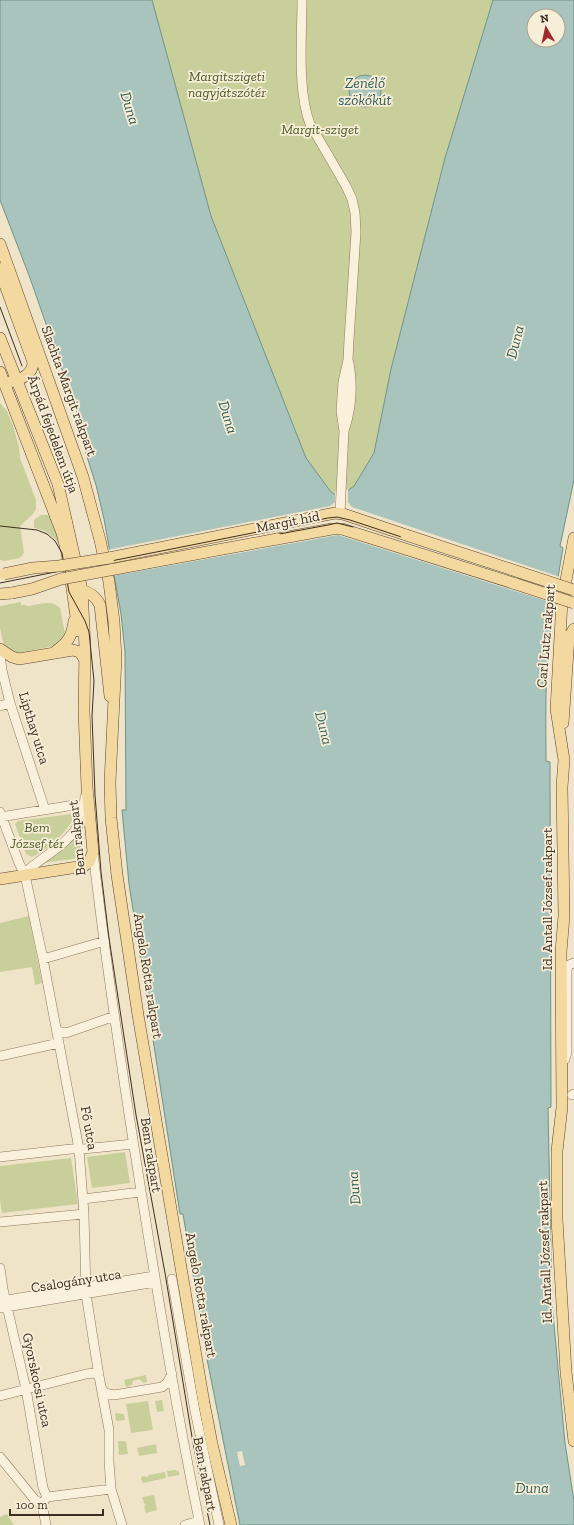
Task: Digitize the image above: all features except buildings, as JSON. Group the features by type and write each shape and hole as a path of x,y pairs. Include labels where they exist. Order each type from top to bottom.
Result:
{"main road":[{"name":"Slachta Margit rakpart","path":"0,244 83,477 102,551"},
{"path":"5,284 4,276 6,261"},
{"path":"0,274 33,362 33,366 27,374 17,380 2,384"},
{"name":"Árpád fejedelem útja","path":"0,338 58,484 77,588"},
{"path":"0,355 11,365"},
{"name":"Árpád fejedelem útja","path":"0,372 2,384 12,404 62,533 77,588"},
{"path":"0,394 12,404"},
{"name":"Margit híd","path":"1,574 33,568 95,561 340,513 574,590"},
{"name":"Margit híd","path":"1,594 32,589 68,578 338,528 574,603"},
{"name":"Carl Lutz rakpart","path":"561,737 556,709 560,622 562,601 574,538"},
{"name":"Angelo Rotta rakpart","path":"102,551 114,622 116,674 110,782 111,818 117,875 138,1015 204,1403 231,1525"},
{"path":"77,588 91,594 97,599 100,605 108,686 114,712"},
{"name":"Bem rakpart","path":"77,588 75,609 83,660"},
{"name":"Bem rakpart","path":"77,588 83,660 86,787 93,852"},
{"path":"53,653 64,645 71,636 75,609"},
{"path":"561,737 571,640 570,633 574,629"},
{"path":"0,649 12,657 19,659 73,650 83,660"},
{"name":"Id. Antall József rakpart","path":"561,737 564,760 562,787 564,916 561,952 562,1108 557,1176 558,1240 566,1372 574,1441"},
{"path":"0,879 84,866 89,862 93,852"}],"street":[{"name":"Margit híd","path":"302,0 303,90 307,114 317,136 346,186 352,200 355,213 356,232 348,360 351,382 349,418 344,431 340,513"},
{"name":"Lipthay utca","path":"0,654 2,670 10,703 44,810"},
{"path":"2,670 10,662 19,659"},
{"path":"0,706 10,703"},
{"name":"Bem rakpart","path":"84,807 86,787"},
{"path":"84,807 81,821 74,831 63,843 33,866 25,875 1,815 74,805 84,807 90,821"},
{"name":"Bem rakpart","path":"93,852 141,1192 187,1464 200,1523"},
{"name":"Fő utca","path":"25,875 43,959 79,1149 84,1214 85,1290 109,1430 111,1489"},
{"path":"43,959 105,941"},
{"name":"Id. Antall József rakpart","path":"562,1062 565,1059 567,1052 567,968 569,965 574,963"},
{"path":"57,1031 66,1033 115,1016"},
{"path":"0,1056 59,1043"},
{"path":"0,1158 71,1149 134,1144"},
{"path":"83,1199 141,1192"},
{"path":"0,1222 84,1214"},
{"name":"Gyorskocsi utca","path":"0,1268 3,1304 26,1389 43,1488 46,1524"},
{"name":"Csalogány utca","path":"3,1304 155,1279"},
{"path":"172,1279 195,1411 220,1525"},
{"path":"0,1396 90,1373 99,1376"},
{"path":"102,1389 105,1393 114,1395 162,1387 167,1383 172,1374"},
{"path":"0,1457 36,1500 111,1489 122,1525"},
{"path":"185,1525 200,1523"}],"green space":[{"name":"Margit-sziget","path":"152,0 493,0 445,158 391,369 374,453 354,486 339,497 331,492 306,458 211,216"},
{"path":"0,403 7,411 13,426 19,447 20,458 36,500 36,509 33,514 20,526 24,553 20,558 4,561 0,560"},
{"path":"41,515 50,515 61,547 49,534 34,528 34,520"},
{"path":"21,602 21,605 27,606 49,603 60,608 66,638 59,645 18,653 4,645 0,628 0,606"},
{"name":"Bem József tér","path":"71,814 73,820 55,842 45,850 32,857 26,854 15,824 18,821"},
{"path":"80,828 82,831 82,856 80,858 43,863"},
{"path":"29,916 42,983 35,985 32,967 0,972 0,923"},
{"path":"125,1152 130,1183 92,1188 87,1157"},
{"path":"71,1158 78,1204 2,1213 0,1201 0,1166"},
{"path":"146,1375 147,1382 143,1383 140,1379 133,1381 132,1385 126,1387 124,1380"},
{"path":"162,1400 164,1411 157,1412 155,1401"},
{"path":"148,1401 153,1430 131,1433 126,1404"},
{"path":"115,1413 124,1414 125,1420 116,1421"},
{"path":"118,1441 126,1441 128,1454 119,1455"},
{"path":"156,1444 157,1453 139,1456 137,1448"},
{"path":"176,1470 179,1472 179,1475 168,1477 167,1471"},
{"path":"165,1472 166,1478 143,1483 141,1480 142,1476 147,1477 149,1475"},
{"path":"154,1495 157,1510 146,1513 144,1507 146,1505 142,1497"},
{"path":"7,1514 14,1525 0,1525 0,1517"}],"water":[{"name":"Duna","path":"0,0 152,0 211,216 306,458 331,492 339,497 354,486 374,453 391,369 445,158 493,0 574,0 574,480 560,546 563,548 552,614 548,654 546,681 546,761 550,762 551,1107 548,1108 552,1303 565,1443 574,1501 574,1525 240,1525 207,1359 183,1214 180,1214 129,884 122,810 126,810 125,652 121,614 104,519 96,485 80,435 83,433 83,427 30,278 0,200"},
{"name":"Zenélő szökőkút","path":"362,75 368,75 377,79 381,91 377,103 368,107 362,107 353,103 349,94 349,88 353,79"}],"pier":[{"path":"348,489 348,502 352,507 560,577 556,604 338,535 112,576 107,550 330,506 335,502 335,492 339,495"},
{"path":"242,1451 245,1465 240,1466 237,1452"}],"tram line":[{"path":"0,307 22,366"},
{"path":"0,583 337,517 574,594"},
{"path":"231,543 337,523 353,527"},
{"path":"0,526 37,530 47,534 55,541 62,553 69,592 85,621 89,632 94,681 92,716 95,795 101,872 109,938 136,1115 165,1273 193,1443 210,1525"}],"park label":[{"name":"Margitszigeti nagyjátszótér","path":"227,84"}]}
